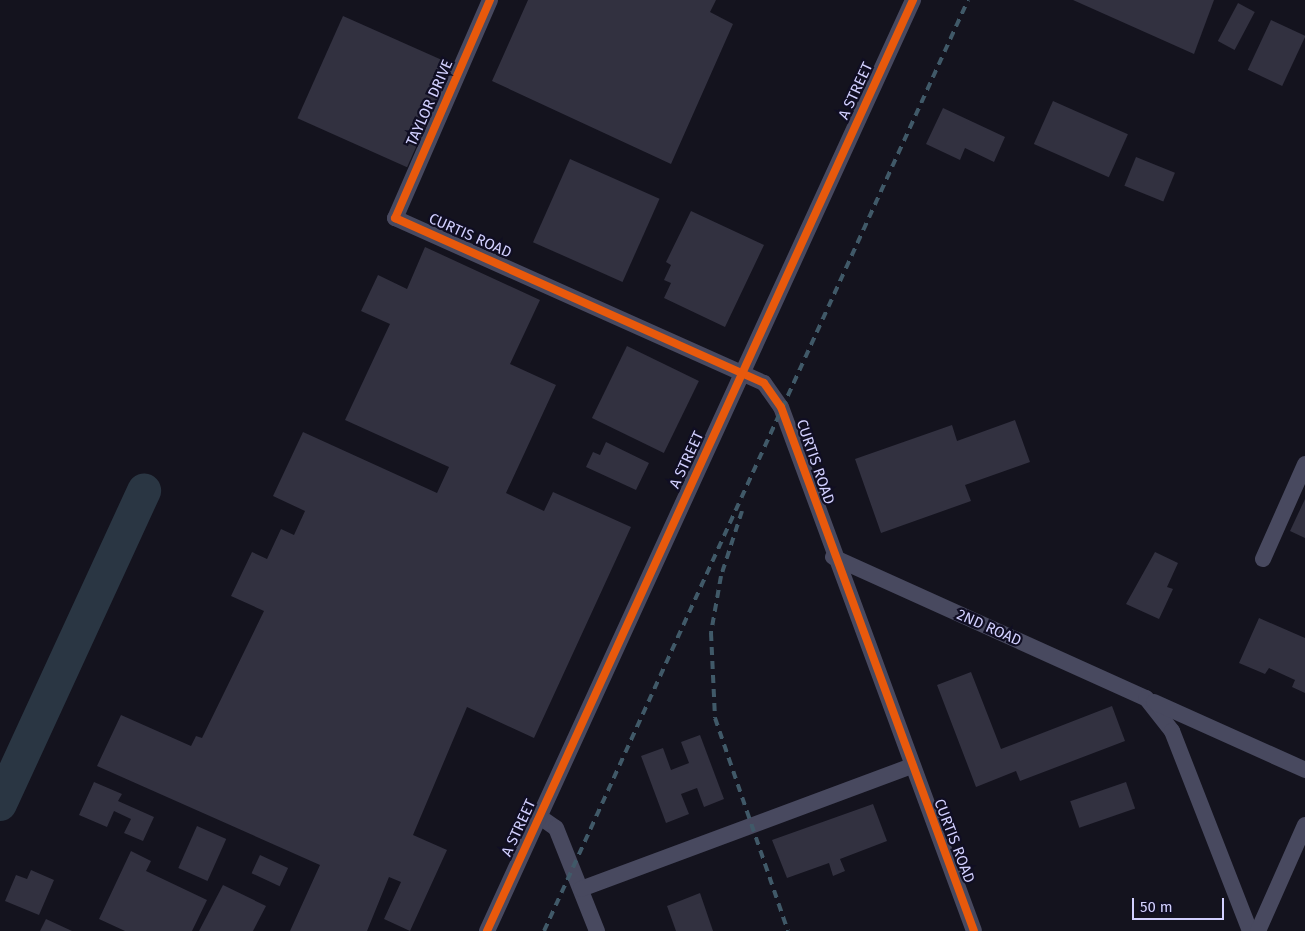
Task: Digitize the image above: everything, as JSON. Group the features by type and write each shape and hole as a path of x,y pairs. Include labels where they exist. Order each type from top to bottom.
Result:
{"street":[{"name":"TAYLOR DRIVE","path":"396,218 490,0"},
{"name":"A STREET","path":"487,931 913,0"},
{"name":"CURTIS ROAD","path":"396,218 764,383 781,407 833,557 974,931"},
{"path":"1263,559 1305,464"},
{"name":"2ND ROAD","path":"833,557 1305,770"},
{"name":"2ND ROAD","path":"1146,698 1172,731 1250,931"},
{"path":"581,889 911,766"},
{"path":"540,816 556,828 597,931"},
{"path":"1258,931 1305,825"}],"building":[{"path":"528,0 716,0 710,12 733,24 671,164 492,81"},
{"path":"1073,0 1214,0 1194,54"},
{"path":"1238,3 1255,12 1235,50 1218,41"},
{"path":"343,16 453,65 407,167 297,118"},
{"path":"1271,20 1305,36 1282,86 1248,70"},
{"path":"1053,101 1128,134 1109,177 1034,144"},
{"path":"943,108 1005,137 994,162 965,148 960,160 926,144"},
{"path":"1136,157 1175,173 1163,201 1124,186"},
{"path":"570,159 660,199 623,282 533,242"},
{"path":"691,211 764,245 725,327 664,298 671,283 664,280 671,265 666,262"},
{"path":"425,247 540,300 510,364 556,385 506,493 544,511 553,492 631,527 534,738 467,707 413,835 447,850 410,931 384,919 401,882 389,877 367,931 290,931 320,865 97,766 121,715 191,746 196,736 202,738 264,611 231,596 252,552 267,559 281,529 294,535 305,511 273,496 303,432 437,493 449,467 345,420 390,324 361,311 378,275 407,289"},
{"path":"627,346 699,381 664,453 592,418"},
{"path":"1015,420 1030,462 965,485 971,501 881,533 855,459 952,425 957,441"},
{"path":"606,442 649,463 636,490 586,467 593,452 600,455"},
{"path":"1305,499 1305,538 1290,531"},
{"path":"1155,552 1178,563 1167,587 1173,589 1159,619 1126,604"},
{"path":"1259,618 1305,638 1305,693 1292,687 1295,680 1269,668 1265,674 1239,663"},
{"path":"971,672 1001,749 1112,706 1125,741 1020,781 1016,771 976,787 937,685"},
{"path":"700,735 724,799 704,807 697,788 681,794 689,814 666,823 641,756 663,748 671,770 689,763 681,742"},
{"path":"94,782 122,794 118,801 154,817 143,841 124,833 131,819 114,811 107,827 79,815"},
{"path":"1126,782 1135,808 1079,828 1070,801"},
{"path":"873,804 887,841 840,859 845,871 833,876 829,863 787,878 772,840"},
{"path":"197,826 226,839 208,881 178,868"},
{"path":"131,851 151,861 146,871 207,900 192,931 125,931 99,919"},
{"path":"260,855 288,868 280,886 252,873"},
{"path":"31,870 54,880 39,915 5,901 16,875 27,879"},
{"path":"223,885 266,906 253,931 199,931"},
{"path":"700,893 713,931 676,931 667,906"},
{"path":"46,919 72,931 40,931"}],"taxiway":[{"path":"0,804 144,491"}],"railway":[{"path":"544,931 968,0"},
{"path":"742,511 721,576 711,633 715,718 788,931"}],"cycle path":[{"path":"490,0 395,218 764,383 781,407 974,931"},
{"path":"487,931 913,0"}]}
